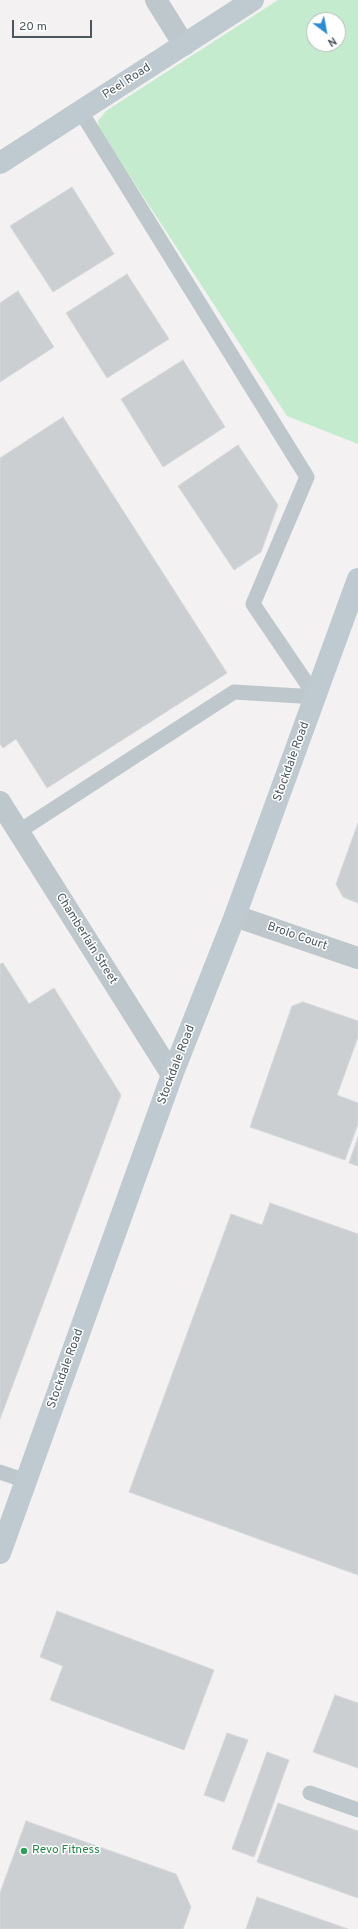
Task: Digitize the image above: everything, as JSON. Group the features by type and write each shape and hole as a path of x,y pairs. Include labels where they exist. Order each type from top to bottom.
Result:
{"street":[{"path":"156,0 184,45"},
{"name":"Peel Road","path":"0,163 252,0"},
{"name":"Stockdale Road","path":"0,1553 172,1075 235,916 358,579"},
{"name":"Chamberlain Street","path":"0,802 172,1075"},
{"name":"Brolo Court","path":"235,916 358,958"}],"lane":[{"path":"81,112 307,477 253,604 316,697"},
{"path":"18,832 234,692 316,697"},
{"path":"0,1472 26,1481"},
{"path":"310,1793 358,1810"}],"green space":[{"path":"278,0 358,0 358,444 287,416 99,129 98,121 106,111"}],"building":[{"path":"72,187 114,254 53,292 10,226"},
{"path":"127,274 169,339 107,378 66,313"},
{"path":"18,291 54,347 0,382 0,303"},
{"path":"183,360 225,427 163,467 121,399"},
{"path":"63,417 227,673 47,788 16,739 3,748 0,744 0,458"},
{"path":"238,445 278,505 261,552 234,570 178,486"},
{"path":"358,823 358,903 343,897 336,884"},
{"path":"3,963 29,1004 54,988 121,1095 0,1419 0,964"},
{"path":"303,1002 358,1021 358,1037 337,1095 358,1103 358,1124 345,1160 250,1127 292,1006"},
{"path":"358,1137 358,1166 349,1163"},
{"path":"270,1203 358,1234 358,1575 129,1492 231,1214 262,1225"},
{"path":"57,1611 214,1670 184,1750 50,1700 63,1666 40,1657"},
{"path":"335,1695 358,1703 358,1768 313,1752"},
{"path":"227,1733 248,1740 224,1802 204,1795"},
{"path":"267,1752 289,1760 254,1857 232,1849"},
{"path":"278,1803 358,1831 358,1898 257,1862"},
{"path":"26,1821 176,1874 191,1907 183,1929 0,1929 0,1893"},
{"path":"257,1897 348,1929 246,1929"}],"place":[{"name":"Revo Fitness","path":"24,1851"}]}
